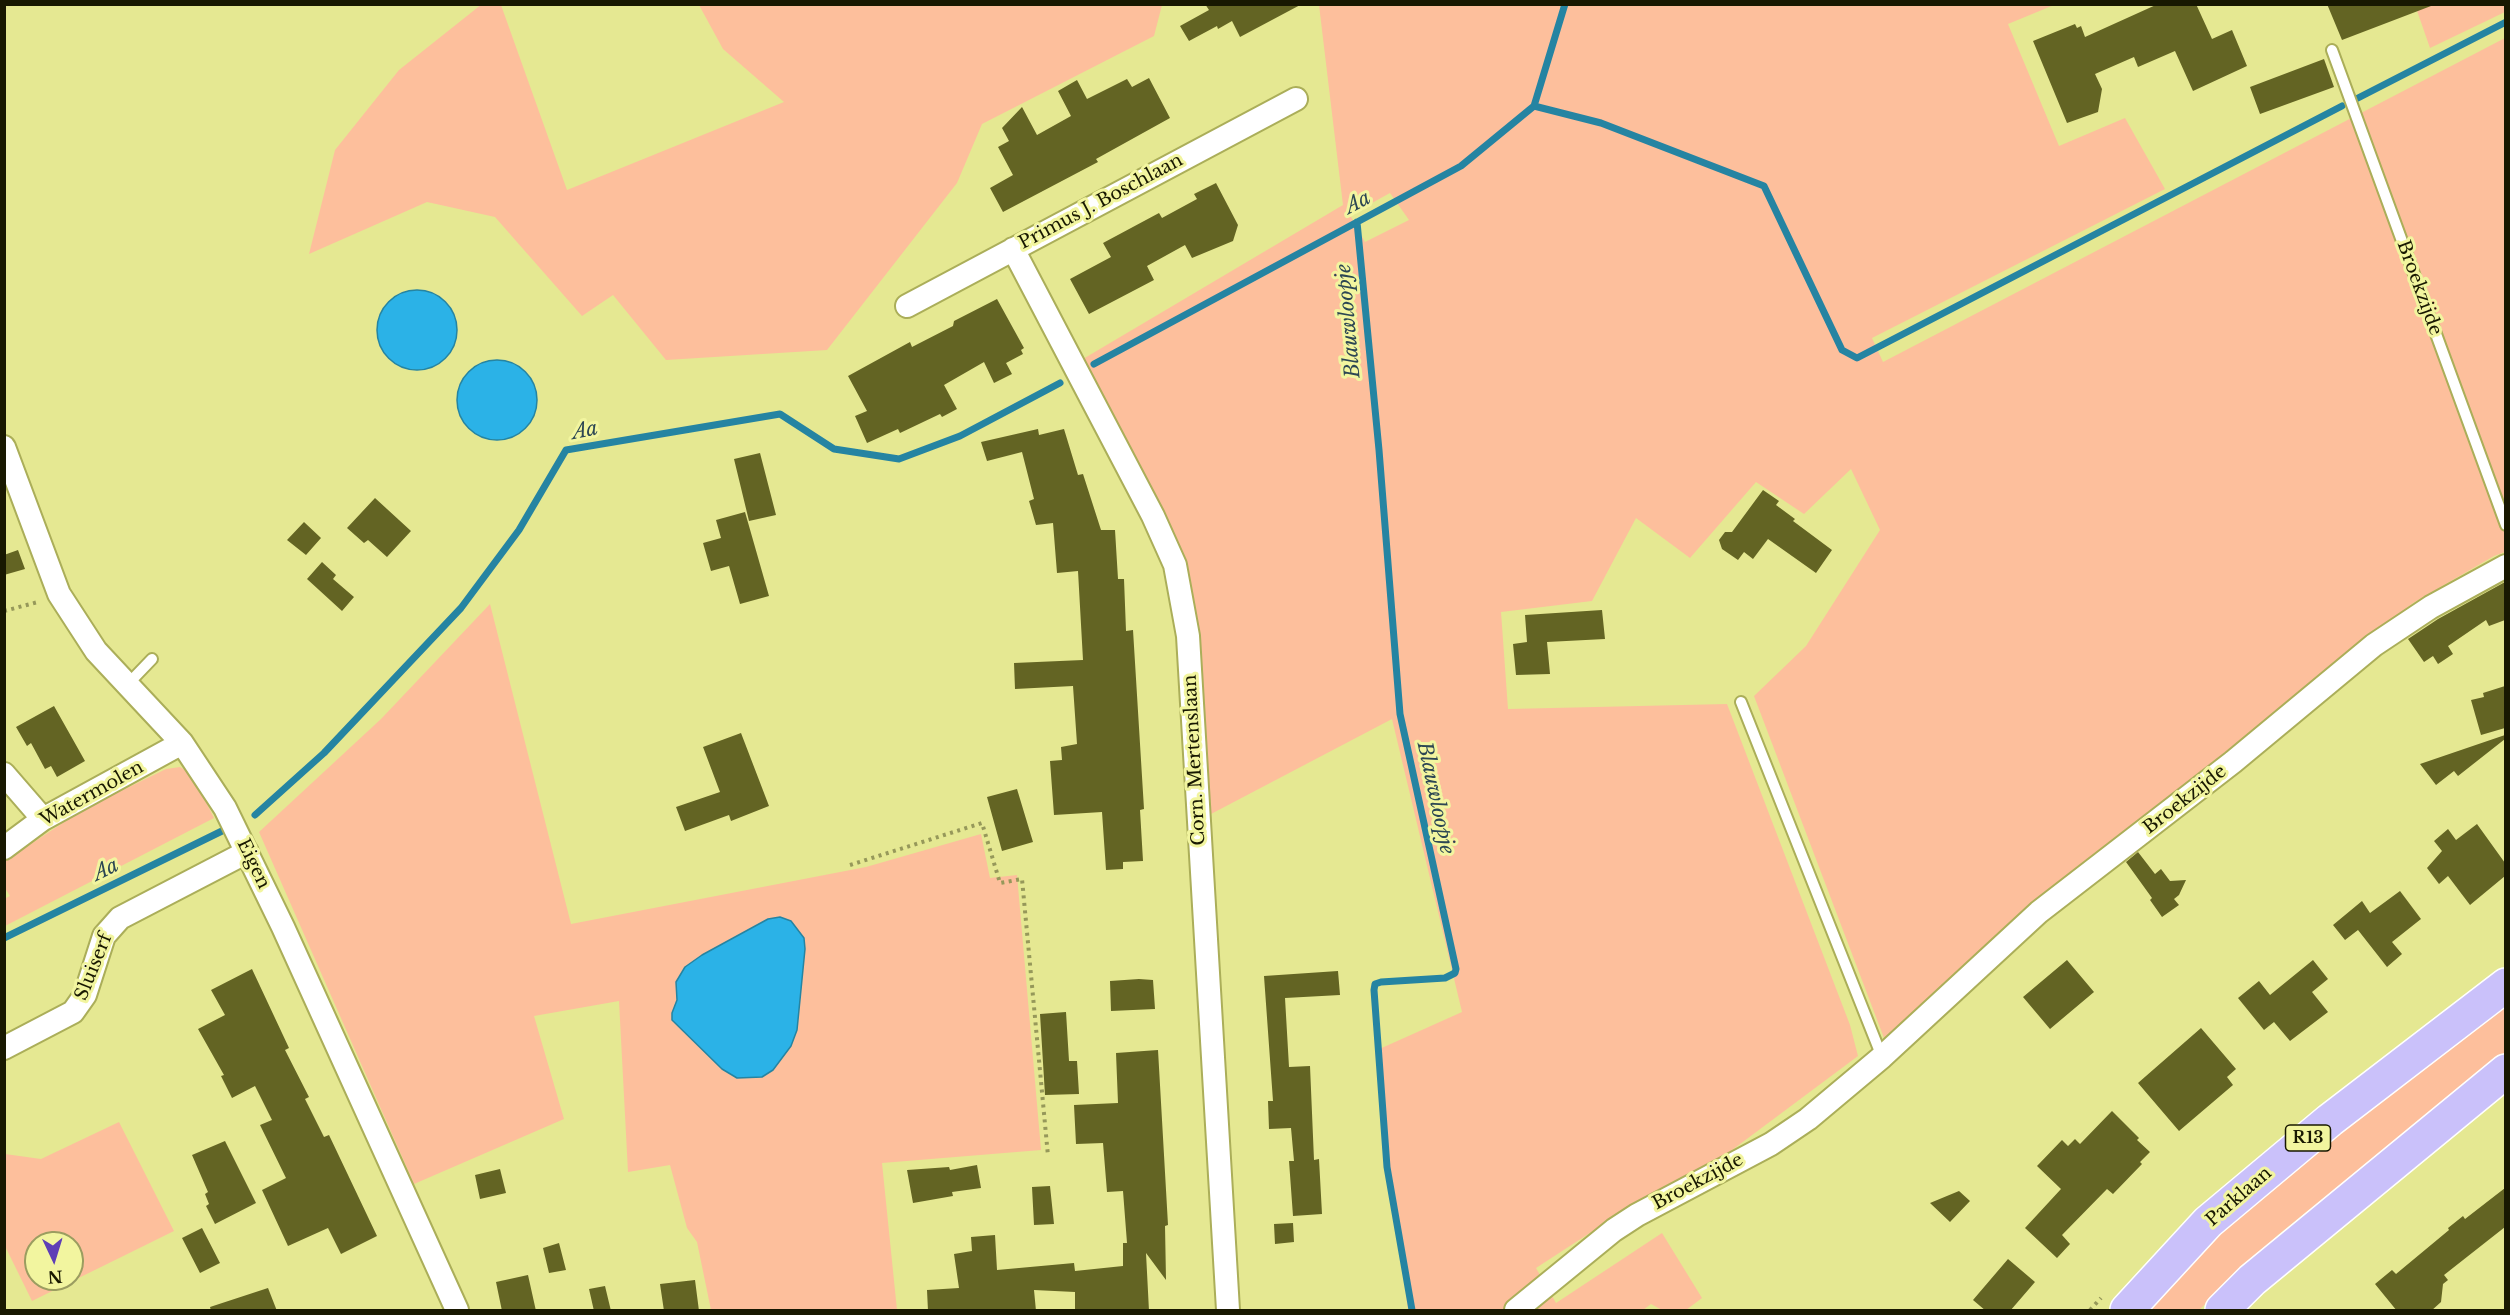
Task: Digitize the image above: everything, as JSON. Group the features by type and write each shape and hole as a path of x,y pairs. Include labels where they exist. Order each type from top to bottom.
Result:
{"main road":[{"name":"Parklaan","path":"2127,1311 2208,1222 2330,1120 2505,985"},
{"path":"2222,1311 2252,1280 2505,1071"}],"street":[{"name":"Primus J. Boschlaan","path":"907,306 1296,99"},
{"name":"Corn. Mertenslaan","path":"1013,249 1148,506 1174,565 1188,636 1228,1311"},
{"name":"Eigen","path":"4,447 59,594 96,651 182,743 225,808 457,1311"},
{"name":"Broekzijde","path":"1516,1311 1614,1230 1666,1198 1771,1144 1808,1119 1882,1057 2039,912 2233,762 2374,645 2431,607 2505,567"},
{"name":"Watermolen","path":"4,848 43,819 182,743"},
{"path":"4,774 43,819"},
{"name":"Sluiserf","path":"4,1048 74,1012 85,995 104,936 111,925 244,846"}],"lane":[{"name":"Broekzijde","path":"2332,50 2505,525"},
{"path":"127,685 152,658"},
{"path":"1742,702 1882,1057"}],"path":[{"path":"4,611 59,594"},
{"path":"850,865 982,823 1000,883 1023,879 1048,1156"}],"shaded area":[{"path":"482,4 501,5 567,190 784,102 723,49 699,5 1162,5 1154,36 982,124 957,183 827,350 666,360 613,295 582,316 495,217 427,202 309,254 335,150 399,70"},
{"path":"1319,5 2054,5 2008,24 2059,146 2125,118 2165,189 1872,338 1883,362 2505,38 2505,552 2494,556 2413,603 2245,736 2142,826 2035,904 1884,1038 1754,696 1806,646 1880,530 1851,469 1804,514 1756,482 1690,558 1636,518 1592,601 1501,612 1508,709 1727,704 1850,1025 1858,1056 1728,1153 1639,1201 1536,1268 1556,1303 1662,1233 1702,1298 1686,1310 1662,1310 1651,1304 1643,1310 1408,1310 1375,1051 1462,1012 1392,719 1211,814 1199,637 1083,359 1343,205","holes":["1390,193 1409,220 1365,242 1350,215"]},
{"path":"2415,5 2505,5 2505,12 2430,48"},
{"path":"490,604 571,924 866,867 981,834 990,878 1017,875 1041,1150 882,1163 897,1310 711,1310 697,1242 687,1228 670,1165 628,1172 619,1001 534,1016 564,1119 414,1184 259,832 381,719"},
{"path":"180,767 192,774 214,818 5,926 4,899 10,896 5,888 5,861 84,809 166,769"},
{"path":"2505,1004 2505,1053 2278,1235 2199,1310 2142,1310 2209,1240"},
{"path":"119,1122 174,1231 84,1275 84,1231 24,1231 24,1285 5,1246 5,1154 41,1159"},
{"path":"27,1291 52,1291 32,1301"}],"water":[{"path":"417,290 432,293 445,302 454,315 457,330 454,345 445,358 432,367 417,370 402,367 389,358 380,345 377,330 380,315 389,302 402,293"},
{"path":"497,360 512,363 525,372 534,385 537,400 534,415 525,428 512,437 497,440 482,437 469,428 460,415 457,400 460,385 469,372 482,363"},
{"path":"780,917 791,921 804,938 805,949 797,1030 791,1046 773,1070 762,1077 737,1078 722,1069 672,1020 677,1000 676,982 685,967 702,955 768,919"}],"building":[{"path":"1205,4 1302,4 1240,37 1232,21 1189,41 1180,26 1209,10"},
{"path":"2158,4 2196,4 2212,39 2232,30 2247,66 2193,91 2175,51 2138,67 2134,57 2095,74 2102,89 2098,112 2067,123 2033,41 2075,24 2077,28 2081,26 2085,37"},
{"path":"2327,4 2430,4 2431,6 2342,40"},
{"path":"2324,59 2334,87 2260,114 2250,87"},
{"path":"1149,78 1170,118 1096,159 1098,162 1003,212 990,188 1013,175 998,147 1009,141 1002,128 1022,107 1037,135 1071,116 1058,91 1077,80 1087,99 1127,79 1132,87"},
{"path":"1216,183 1238,225 1233,241 1192,258 1185,245 1147,266 1154,280 1089,314 1070,279 1111,257 1103,243 1159,213 1162,218 1197,199 1194,194"},
{"path":"997,299 1024,348 1021,350 1023,354 1006,363 1012,374 994,383 984,362 944,385 957,409 942,417 940,414 900,433 898,429 867,443 855,416 867,411 848,376 910,342 912,347 953,326 954,321"},
{"path":"1038,429 1039,435 1064,429 1078,475 1083,474 1101,530 1115,530 1118,579 1124,579 1126,631 1133,630 1144,809 1140,810 1143,861 1123,862 1123,869 1106,870 1102,812 1054,815 1050,761 1062,760 1061,747 1077,744 1073,686 1015,689 1014,663 1083,660 1078,571 1057,573 1053,523 1036,525 1029,501 1034,499 1022,452 987,461 981,442"},
{"path":"760,453 776,515 749,521 734,459"},
{"path":"1763,490 1779,501 1776,505 1795,519 1793,521 1832,550 1816,573 1768,539 1753,559 1744,552 1738,560 1722,549 1719,540 1725,532 1732,532"},
{"path":"375,498 411,531 387,557 368,540 364,543 347,528"},
{"path":"745,512 769,596 740,604 729,566 711,571 703,543 721,538 716,520"},
{"path":"304,522 321,538 306,555 287,540"},
{"path":"18,550 25,569 4,575 4,555"},
{"path":"322,562 336,575 333,579 354,597 342,611 307,579"},
{"path":"2505,582 2505,620 2489,626 2486,620 2448,646 2453,654 2438,664 2433,656 2424,662 2408,639 2438,619"},
{"path":"1602,610 1605,639 1547,642 1550,674 1516,675 1513,644 1527,642 1525,615"},
{"path":"2505,686 2505,728 2481,735 2471,700 2484,697 2483,693"},
{"path":"54,706 85,761 57,777 51,766 45,769 31,743 27,746 16,727"},
{"path":"741,733 769,806 731,821 729,815 685,831 676,807 720,792 703,747"},
{"path":"2505,735 2505,739 2458,776 2454,771 2436,785 2420,764"},
{"path":"1017,789 1033,842 1002,851 987,797"},
{"path":"2477,824 2505,863 2505,876 2470,905 2448,876 2439,884 2427,868 2442,851 2434,841 2448,829 2456,840"},
{"path":"2138,852 2155,874 2161,869 2170,881 2186,880 2179,895 2174,899 2179,905 2162,917 2150,900 2152,898 2126,862"},
{"path":"2400,891 2421,919 2392,942 2402,954 2387,967 2358,930 2345,940 2333,925 2362,901 2370,913"},
{"path":"2067,960 2094,992 2050,1029 2023,997"},
{"path":"2313,960 2328,979 2312,992 2328,1012 2290,1041 2274,1022 2264,1030 2238,998 2259,981 2270,995"},
{"path":"252,969 289,1048 285,1050 309,1097 305,1099 324,1137 329,1135 377,1236 341,1254 328,1228 288,1246 262,1190 286,1178 260,1125 272,1120 255,1086 232,1098 221,1076 224,1075 198,1029 225,1015 211,990"},
{"path":"1338,971 1340,995 1285,998 1289,1067 1310,1066 1314,1160 1319,1159 1322,1214 1293,1216 1289,1161 1294,1161 1291,1128 1269,1129 1268,1101 1273,1101 1264,976"},
{"path":"1153,980 1155,1009 1111,1011 1110,981"},
{"path":"1066,1012 1069,1061 1077,1061 1079,1094 1045,1095 1040,1014"},
{"path":"2201,1028 2236,1069 2227,1077 2233,1085 2179,1131 2138,1083"},
{"path":"1158,1050 1168,1225 1165,1226 1166,1280 1146,1253 1149,1311 1075,1311 1075,1292 1034,1290 1036,1311 928,1311 927,1290 959,1288 954,1254 972,1251 971,1237 995,1235 997,1270 1074,1263 1075,1271 1123,1266 1123,1243 1127,1243 1123,1191 1107,1192 1103,1143 1076,1144 1074,1105 1118,1103 1116,1053"},
{"path":"2112,1111 2150,1152 2140,1162 2142,1164 2113,1194 2107,1189 2062,1235 2070,1244 2057,1258 2025,1228 2061,1189 2037,1166 2062,1140 2068,1146 2075,1139 2080,1144"},
{"path":"225,1141 256,1203 215,1224 206,1206 209,1204 205,1194 208,1192 192,1155"},
{"path":"977,1165 981,1188 952,1192 953,1196 913,1203 907,1170 949,1167 950,1170"},
{"path":"500,1169 506,1193 480,1199 475,1175"},
{"path":"1050,1186 1054,1224 1034,1225 1032,1187"},
{"path":"2505,1188 2505,1227 2444,1275 2448,1280 2443,1284 2441,1302 2431,1311 2397,1311 2375,1284 2392,1270 2396,1274 2463,1216 2465,1219"},
{"path":"1959,1191 1970,1201 1950,1222 1930,1203"},
{"path":"1293,1223 1294,1242 1275,1244 1274,1224"},
{"path":"202,1228 220,1263 200,1273 182,1238"},
{"path":"559,1243 566,1270 549,1273 543,1248"},
{"path":"2008,1259 2035,1282 2010,1311 1986,1311 1973,1300"},
{"path":"528,1275 536,1311 502,1311 496,1282"},
{"path":"695,1280 699,1311 664,1311 660,1284"},
{"path":"605,1286 611,1311 594,1311 589,1289"},
{"path":"268,1288 277,1311 211,1311 210,1307"}],"waterway":[{"name":"Aa","path":"1094,364 1461,166 1534,106 1565,4"},
{"path":"2358,98 2506,22"},
{"path":"1534,106 1601,123 1764,186 1842,350 1857,358 2342,106"},
{"name":"Blauwloopje","path":"1357,222 1379,450 1400,714 1456,969 1455,973 1445,978 1381,982 1375,984 1374,990 1387,1167 1412,1310"},
{"name":"Aa","path":"255,815 324,753 461,608 519,530 566,450 780,414 834,449 899,459 960,436 1060,383"},
{"name":"Aa","path":"4,938 222,831"}]}
